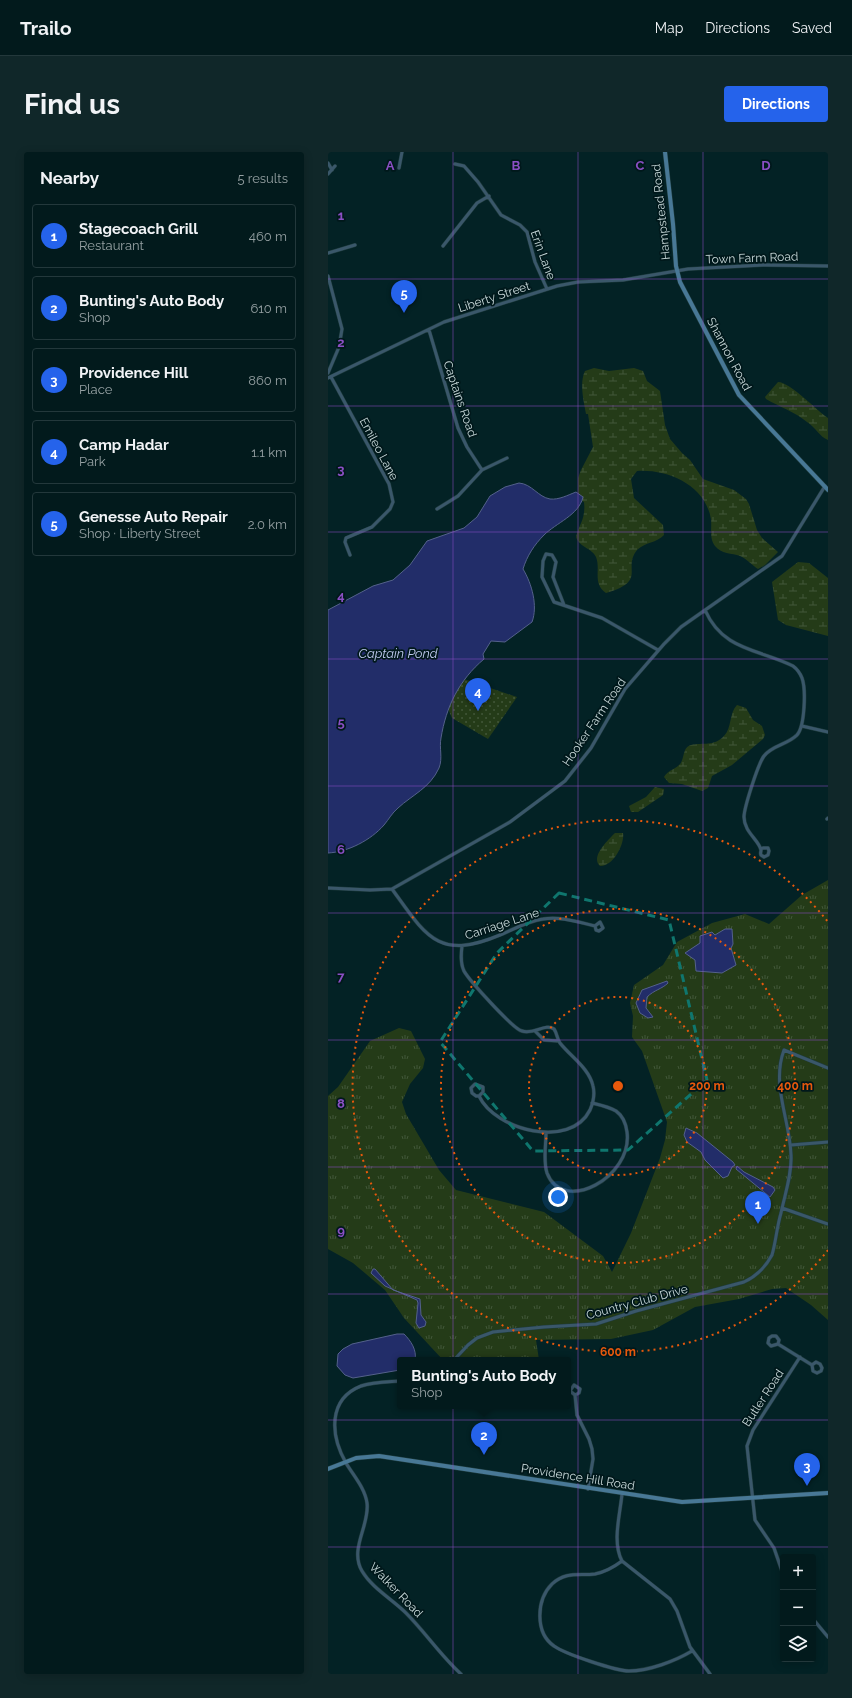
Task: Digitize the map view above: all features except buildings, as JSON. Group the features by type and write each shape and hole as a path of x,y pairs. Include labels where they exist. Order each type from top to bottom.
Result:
{"street":[{"path":"399,168 402,152"},
{"name":"Hampstead Road","path":"665,152 673,224 676,270"},
{"path":"328,163 332,170"},
{"name":"Erin Lane","path":"455,164 464,166 489,196 501,215 520,225 527,232 535,262 547,289"},
{"path":"328,174 335,166"},
{"path":"443,246 477,203 489,196"},
{"path":"328,253 355,245"},
{"name":"Town Farm Road","path":"676,270 763,265 828,266"},
{"name":"Liberty Street","path":"329,378 457,317 568,284 623,280 676,270"},
{"name":"Shannon Road","path":"676,270 683,288 739,395 826,488"},
{"path":"328,276 342,329 339,347 328,373"},
{"name":"Captains Road","path":"429,330 456,421 467,447 482,470"},
{"name":"Emileo Lane","path":"329,378 389,484 393,502 390,509 376,524 346,538 345,542 350,555"},
{"path":"438,509 458,496 482,470 507,458"},
{"name":"Hooker Farm Road","path":"328,888 370,890 392,889 510,822 560,785 590,748 625,689 658,650 673,634 782,556 826,488"},
{"path":"564,605 553,577 556,562 552,555 546,554 543,560 543,581 552,600 557,604 602,618 658,650"},
{"path":"705,610 714,626 728,640 747,650 788,664 798,671 802,677 804,687 802,726 792,740 767,752 759,767 744,817 748,830 761,849"},
{"path":"802,726 828,732"},
{"name":"Carriage Lane","path":"392,889 428,936 441,942 462,946 480,943 541,919 555,918 595,926"},
{"path":"462,946 462,966 471,980 516,1028 525,1032 535,1032 547,1027 552,1027 556,1031 559,1041 590,1077 594,1090 592,1103 588,1113 579,1123 560,1132 546,1133 530,1130 497,1117 484,1105 480,1096"},
{"path":"535,1032 544,1040 559,1041"},
{"name":"Country Club Drive","path":"457,1357 468,1344 477,1338 493,1332 539,1327 596,1324 636,1311 750,1280 761,1271 772,1254 791,1165 790,1145 778,1076 780,1060 784,1050 828,1068"},
{"path":"479,1084 483,1088 483,1092 480,1096 474,1096 472,1093 471,1089 474,1085 479,1084"},
{"path":"546,1133 546,1168 554,1183 567,1190 580,1190 603,1182 616,1170 624,1155 628,1142 627,1128 623,1119 616,1112 592,1103"},
{"path":"790,1145 828,1142"},
{"path":"782,1208 828,1224"},
{"path":"778,1344 812,1364"},
{"name":"Butler Road","path":"780,1565 774,1548 754,1520 747,1453 749,1436 800,1357"},
{"path":"346,1462 333,1427 334,1413 341,1401 351,1391 363,1385 397,1381"},
{"path":"575,1395 576,1413 589,1439 592,1449 593,1459 588,1489"},
{"name":"Providence Hill Road","path":"328,1469 346,1462 366,1457 390,1457 588,1489 682,1502 828,1493"},
{"name":"Walker Road","path":"346,1462 367,1500 367,1514 358,1551 358,1558 362,1570 376,1586 410,1616 461,1674"},
{"path":"622,1494 617,1539 618,1552 622,1561 670,1599 677,1611 692,1651 710,1674"},
{"path":"622,1561 602,1572 568,1574 550,1586 542,1602 540,1616 542,1630 549,1642 567,1652 616,1669 630,1671 660,1664 692,1651"},
{"path":"816,1623 828,1637"}],"highlighted area":[{"path":"559,893 669,920 707,1080 628,1150 533,1151 440,1042 497,953"}],"green space":[{"path":"594,368 609,371 634,368 643,371 647,381 660,391 665,425 670,439 690,460 703,479 734,490 746,499 757,530 762,538 778,552 765,565 758,569 743,557 717,549 712,540 711,519 707,507 693,488 672,476 649,471 637,471 631,479 634,498 663,525 664,535 658,540 644,545 637,550 633,557 632,574 626,584 606,593 602,589 598,581 596,557 592,552 580,544 576,537 584,513 584,502 578,493 578,478 593,447 588,414 586,414 583,398 582,381 585,371"},
{"path":"778,382 789,386 796,391 828,418 828,440 822,437 802,418 766,399 765,397"},
{"path":"798,562 809,563 828,578 828,636 786,625 778,620 772,582"},
{"path":"461,678 517,697 488,739 452,718 446,704"},
{"path":"737,705 746,708 753,720 762,726 765,735 763,739 732,765 712,776 708,788 702,791 682,784 669,783 664,777 681,763 688,746 716,742 727,733 734,708"},
{"path":"655,787 664,789 663,795 638,812 631,812 629,806 646,797"},
{"path":"615,833 623,833 620,849 614,859 605,865 600,866 597,862 599,853"},
{"path":"828,880 828,1320 811,1305 786,1288 772,1289 739,1299 695,1307 653,1330 611,1339 536,1340 539,1357 440,1357 404,1318 385,1290 353,1263 328,1249 328,1096 338,1087 370,1041 399,1028 411,1031 425,1059 423,1068 410,1084 402,1102 406,1114 439,1170 456,1190 544,1212 603,1256 612,1272 631,1233 660,1158 665,1140 667,1122 642,1051 632,1037 633,1016 630,1003 634,985 663,965 677,942 712,923 745,914 769,924 802,895"}],"water":[{"name":"Captain Pond","path":"519,483 528,486 542,496 550,499 560,498 576,492 583,497 581,503 572,514 540,539 531,551 525,564 523,569 529,581 534,602 534,616 532,622 505,642 491,641 483,654 484,659 467,676 461,685 446,716 441,742 440,764 431,781 403,803 373,836 351,848 328,853 328,610 373,586 393,580 410,565 427,541 464,528 477,517 490,496 505,487"},
{"path":"725,929 732,929 733,944 731,948 736,965 722,973 696,971 695,960 685,953 700,943 700,936 712,932 715,935"},
{"path":"667,981 668,983 666,985 647,997 646,1008 653,1017 648,1018 640,1013 636,1003 642,990"},
{"path":"686,1128 697,1133 733,1162 735,1165 732,1167 728,1176 723,1178 705,1160 701,1152 687,1142 684,1135"},
{"path":"737,1166 744,1172 773,1187 775,1190 770,1197 736,1169"},
{"path":"373,1269 375,1269 392,1289 385,1286 371,1273"},
{"path":"398,1292 420,1299 421,1315 426,1322 425,1326 419,1328 416,1323 417,1300"},
{"path":"397,1334 404,1334 414,1349 415,1357 397,1357 397,1371 353,1378 345,1375 337,1366 338,1354 352,1344"}],"place":[{"name":"Genesse Auto Repair","path":"404,313"},
{"name":"Camp Hadar","path":"478,711"},
{"name":"Stagecoach Grill","path":"758,1224"},
{"name":"Bunting's Auto Body","path":"484,1455"},
{"name":"Providence Hill","path":"807,1486"}]}
